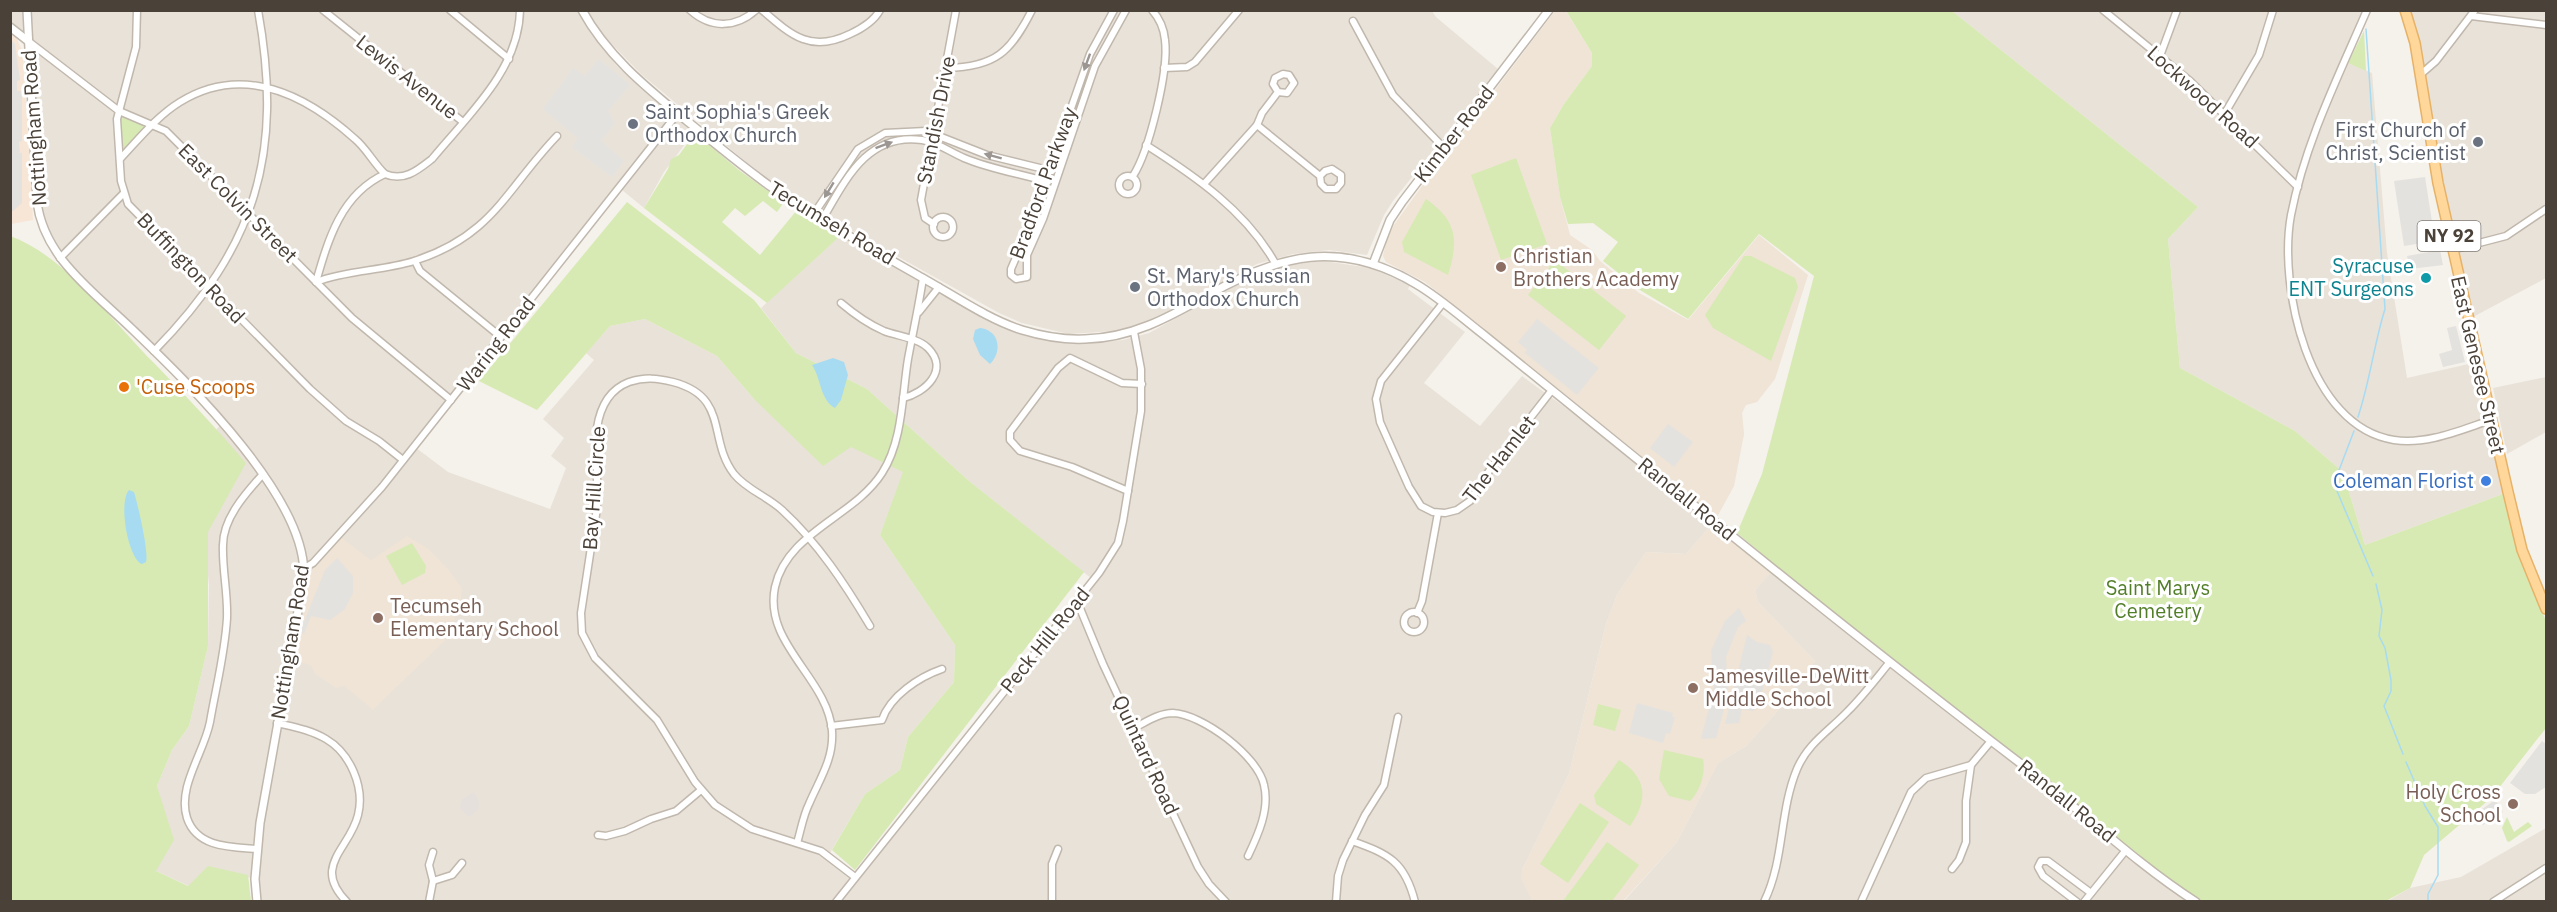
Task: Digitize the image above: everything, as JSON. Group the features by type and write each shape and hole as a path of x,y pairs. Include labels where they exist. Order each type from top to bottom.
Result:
{"main road":[{"name":"East Genesee Street","path":"2405,10 2421,74 2438,183 2452,250 2491,420 2522,550 2547,609"}],"street":[{"name":"Nottingham Road","path":"27,10 38,213 44,232 60,258 154,351 237,439 263,474 292,526 306,567 277,723 257,849 257,902"},
{"name":"Buffington Road","path":"137,10 136,47 119,111 123,194 128,204 329,407 403,460"},
{"path":"154,351 209,287 249,214 263,156 268,87 258,10"},
{"name":"Lewis Avenue","path":"322,10 463,122"},
{"path":"450,10 509,58"},
{"path":"120,159 178,102 194,94 235,85 268,87 286,92 319,111 355,139 385,174 396,177 410,175 420,169 463,122 494,83 509,58 517,38 520,10"},
{"name":"Tecumseh Road","path":"582,10 615,57 678,113 745,168 813,215 1002,321 1047,336 1083,339 1134,332"},
{"path":"690,10 704,20 726,25 746,20 756,10"},
{"path":"762,10 794,35 808,42 819,43 833,42 854,32 872,21 880,10"},
{"name":"Standish Drive","path":"934,224 925,218 921,200 956,10"},
{"path":"947,68 968,68 990,62 1016,40 1032,10"},
{"name":"Bradford Parkway","path":"1114,10 1090,54 1050,171 1010,272 1019,280 1027,277 1027,255 1059,173 1095,66 1126,10"},
{"path":"1133,176 1146,145 1164,68 1165,39 1162,26 1152,10"},
{"path":"1164,68 1187,67 1195,62 1239,10"},
{"name":"Kimber Road","path":"1372,264 1390,220 1549,10"},
{"name":"Lockwood Road","path":"2103,10 2225,113 2298,187"},
{"path":"2160,56 2177,10"},
{"path":"2225,113 2259,55 2273,10"},
{"path":"2367,10 2332,87 2298,187 2289,233 2286,266 2289,294 2306,350 2316,374 2337,404 2364,429 2397,440 2437,438 2491,420"},
{"path":"2421,74 2432,65 2473,13 2547,25"},
{"path":"1353,21 1393,95 1444,148"},
{"name":"East Colvin Street","path":"10,27 119,111 166,131 366,331 451,399"},
{"path":"1204,184 1257,125 1262,113 1278,92"},
{"name":"Waring Road","path":"306,567 313,563 332,543 403,460 678,113"},
{"path":"1257,125 1320,176"},
{"path":"813,215 844,165 858,149 885,133 901,131 934,134 987,155 1059,173"},
{"path":"315,282 415,261 454,244 481,225 519,185 557,136"},
{"path":"822,220 846,178 868,153 888,142 906,140 932,142 965,158 1055,183"},
{"path":"1146,145 1204,184 1243,220 1264,244 1275,262"},
{"path":"315,282 335,223 355,195 368,183 385,174"},
{"path":"60,258 123,194"},
{"path":"2452,250 2506,236 2547,209"},
{"name":"Randall Road","path":"1134,332 1167,318 1244,275 1275,262 1324,256 1372,264 1417,284 1552,390 1889,663 1991,741 2126,850 2196,902"},
{"path":"415,261 420,271 501,337"},
{"path":"797,843 808,805 828,765 832,750 831,726 820,693 782,637 775,616 775,589 778,576 792,554 808,538 862,498 883,472 894,448 923,278"},
{"path":"918,312 939,287"},
{"path":"841,303 867,322 928,348 934,357 936,368 928,386 921,392 903,398"},
{"name":"The Hamlet","path":"1443,303 1381,381 1376,399 1380,423 1414,498 1427,509 1438,513 1457,510 1470,501 1489,471 1552,390"},
{"name":"Peck Hill Road","path":"836,902 1077,601 1110,558 1118,543 1128,491 1142,384 1134,332"},
{"path":"1128,491 1072,467 1020,451 1010,440 1010,432 1058,368 1070,358 1122,383 1142,384"},
{"name":"Bay Hill Circle","path":"855,877 821,851 741,824 723,812 701,790 657,720 595,658 582,633 581,613 597,508 597,428 606,400 624,384 649,377 679,383 706,399 716,416 722,449 734,474 743,483 783,510 841,578 870,626"},
{"path":"257,849 231,848 208,842 191,826 184,808 184,795 209,729 224,647 227,616 222,545 225,530 243,499 263,474"},
{"path":"1418,613 1438,513"},
{"name":"Quintard Road","path":"1077,601 1198,867 1209,884 1226,902"},
{"path":"1764,902 1776,872 1791,785 1801,761 1816,740 1847,712 1889,663"},
{"path":"831,726 882,720 885,709 894,700 924,675 942,669"},
{"path":"1134,728 1165,715 1184,716 1218,733 1249,758 1262,777 1266,799 1260,828 1248,856"},
{"path":"1336,902 1338,876 1352,841 1384,785 1398,717"},
{"path":"277,723 327,739 346,758 354,772 359,794 358,816 336,855 332,868 336,888 347,902"},
{"path":"1952,869 1959,860 1966,842 1966,801 1971,765 1991,741"},
{"path":"1861,902 1911,792 1926,778 1971,765"},
{"path":"598,834 618,833 676,811 701,790"},
{"path":"1352,841 1368,847 1400,866 1410,881 1415,902"},
{"path":"1052,902 1052,864 1058,849"},
{"path":"2084,902 2126,850"},
{"path":"429,902 433,881 429,865 434,852"},
{"path":"2077,902 2043,876 2038,867 2041,861 2048,861 2091,893"},
{"path":"433,881 452,875 462,863"},
{"path":"2493,902 2547,868"}],"shaded area":[{"name":"Christian Brothers Academy","path":"1565,10 1592,53 1592,66 1564,104 1550,128 1560,197 1570,235 1592,250 1600,261 1639,293 1688,320 1759,235 1808,275 1775,379 1757,402 1746,405 1742,413 1744,434 1734,486 1717,517 1425,282 1386,262 1383,256 1387,239 1394,225 1422,186 1555,11"},
{"path":"10,11 577,11 591,34 617,66 694,132 664,172 644,208 616,185 411,444 448,472 550,509 566,468 551,456 564,438 543,419 594,360 586,353 610,326 645,319 717,356 754,399 904,472 880,535 955,645 954,682 908,737 900,770 865,794 827,858 855,880 1041,645 1096,582 969,481 867,389 796,353 761,308 840,236 1005,327 1025,336 1059,342 1093,343 1123,340 1149,333 1248,279 1295,264 1324,261 1370,268 1410,285 1408,289 1465,332 1424,383 1480,426 1522,376 1577,416 1712,524 1686,554 1646,552 1617,595 1606,624 1569,774 1522,870 1532,901 257,902 255,879 208,867 189,886 156,871 162,808 157,786 172,750 189,726 208,646 209,585 196,454 222,423 60,258 38,213 28,41 11,27"},
{"path":"588,11 1432,11 1436,17 1498,69 1393,201 1384,215 1367,255 1329,250 1293,254 1257,264 1160,316 1140,324 1115,331 1069,334 1022,323 999,313 809,207 764,177 641,74 602,34"},
{"path":"1952,11 2364,11 2341,60 2372,73 2387,253 2407,378 2473,363 2503,494 2365,545 2343,472 2295,431 2180,368 2168,239 2198,207"},
{"path":"2411,11 2546,11 2546,278 2473,317 2442,176 2420,46"},
{"path":"11,34 17,39 23,53 33,220 11,224"},
{"path":"11,40 15,44 20,80 17,81 17,91 22,91 22,141 19,142 20,153 22,153 22,203 13,211 10,210"},
{"path":"599,59 630,85 608,111 615,123 601,141 624,161 612,177 572,147 578,138 543,109 573,68 585,76"},
{"path":"2425,177 2435,241 2404,246 2394,181"},
{"path":"2440,250 2443,265 2410,269 2407,256"},
{"path":"1537,319 1599,368 1577,395 1525,353 1527,350 1518,342"},
{"path":"2456,326 2465,362 2443,367 2439,354 2452,350 2447,328"},
{"path":"2546,377 2546,432 2507,454 2493,388"},
{"path":"1668,424 1693,442 1674,467 1650,448"},
{"name":"Jamesville-DeWitt Middle School","path":"1712,524 1771,572 1755,590 1758,602 1815,661 1774,715 1746,746 1718,763 1677,842 1623,901 1532,901 1521,879 1522,870 1569,774 1606,624 1617,595 1646,552 1686,554"},
{"name":"Tecumseh Elementary School","path":"407,536 429,549 449,570 462,588 461,599 449,637 373,710 344,686 336,688 315,674 311,666 293,659 307,581 313,569 341,537 371,560"},
{"path":"337,558 353,576 353,593 345,609 330,620 311,616 304,634 300,632 325,570"},
{"path":"1771,572 2192,902 1623,902 1677,842 1718,763 1746,746 1774,715 1815,661 1758,602 1755,590"},
{"path":"1739,608 1746,621 1738,627 1726,657 1728,695 1716,738 1701,738 1714,690 1711,651 1725,621"},
{"path":"1747,635 1757,642 1770,645 1773,652 1758,707 1753,711 1742,709 1739,723 1725,724"},
{"path":"1637,703 1673,713 1672,717 1675,717 1670,734 1666,733 1663,743 1629,733"},
{"path":"2542,741 2546,744 2546,787 2535,794 2525,794 2510,783"},
{"path":"474,792 479,802 478,810 469,817 460,809 462,799"},
{"path":"2495,800 2503,812 2483,825 2475,814"},
{"path":"2546,828 2546,901 2386,902 2410,888 2461,877"}],"green space":[{"name":"Saint Marys Cemetery","path":"1566,11 1952,11 2198,207 2168,239 2180,368 2295,431 2343,472 2365,545 2503,494 2517,552 2546,621 2546,728 2491,798 2424,855 2410,888 2386,901 2196,901 1758,557 1760,552 1737,533 1762,474 1814,276 1759,234 1688,319 1640,290 1603,261 1618,242 1593,223 1568,224 1560,197 1550,128 1564,104 1592,66 1592,53"},
{"path":"2364,31 2366,71 2348,63"},
{"path":"125,117 142,124 144,129 125,147 122,146 121,119"},
{"path":"693,136 698,136 740,171 784,202 777,212 763,201 745,216 735,208 722,222 760,255 797,210 838,238 767,303 644,208 668,169 671,159 679,155"},
{"path":"1516,158 1547,244 1501,260 1471,175"},
{"path":"1426,199 1444,215 1453,232 1454,251 1448,275 1404,252 1402,242"},
{"path":"627,202 754,300 796,353 867,389 969,481 1084,572 855,870 832,850 865,794 900,770 908,737 954,682 955,645 880,535 903,472 851,447 823,466 754,399 717,356 645,319 610,326 537,410 479,381"},
{"path":"10,236 50,258 87,291 246,463 208,532 208,646 189,726 172,750 157,786 174,840 156,871 188,886 208,866 248,875 251,901 11,901"},
{"path":"1744,256 1751,256 1795,278 1798,287 1771,361 1713,328 1705,315"},
{"path":"1555,260 1626,316 1599,350 1528,295"},
{"path":"412,543 426,566 425,573 402,585 386,556"},
{"path":"1598,704 1621,710 1615,731 1593,725"},
{"path":"1664,750 1703,759 1704,770 1701,782 1690,801 1669,796 1659,779"},
{"path":"1619,760 1635,774 1642,790 1640,807 1630,826 1596,804 1594,795"},
{"path":"1580,803 1609,822 1568,883 1540,864"},
{"path":"2507,817 2514,832 2528,822 2532,826 2509,842 2502,828"},
{"path":"1607,842 1639,865 1612,901 1563,901"}],"water":[{"path":"980,328 991,333 997,342 997,353 990,364 980,355 973,339 975,330"},
{"path":"833,358 844,362 848,375 841,400 835,408 826,400 812,365"},
{"path":"129,490 134,492 145,539 147,557 146,562 142,564 133,552 126,530 124,506"}],"waterway":[{"path":"2358,417 2385,309 2366,29"},
{"path":"2354,431 2336,478 2337,491 2373,576"},
{"path":"2376,584 2382,610 2379,636 2385,648 2391,680 2391,691 2384,706 2403,754"},
{"path":"2406,762 2425,806 2438,827 2438,875 2428,894 2428,902"}],"place":[{"name":"Saint Sophia's Greek Orthodox Church","path":"633,124"},
{"name":"First Church of Christ, Scientist","path":"2478,142"},
{"name":"Christian Brothers Academy","path":"1501,267"},
{"name":"Syracuse ENT Surgeons","path":"2426,278"},
{"name":"St. Mary's Russian Orthodox Church","path":"1135,287"},
{"name":"'Cuse Scoops","path":"124,387"},
{"name":"Coleman Florist","path":"2486,481"},
{"name":"Tecumseh Elementary School","path":"378,618"},
{"name":"Jamesville-DeWitt Middle School","path":"1693,688"},
{"name":"Holy Cross School","path":"2513,804"}]}
